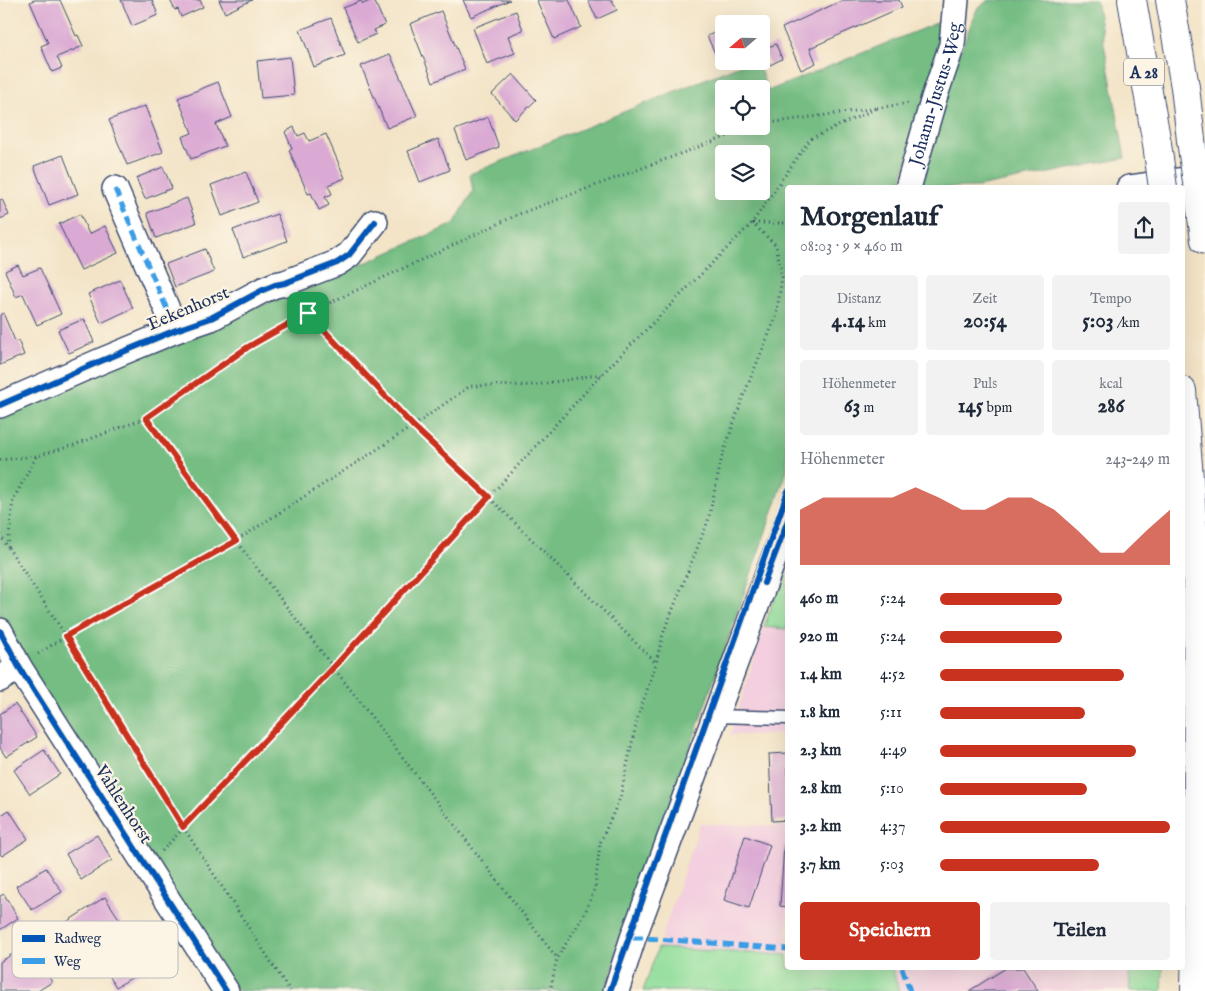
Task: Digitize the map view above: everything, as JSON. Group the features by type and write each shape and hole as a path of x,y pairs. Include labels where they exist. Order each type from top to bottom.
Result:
{"highway":[{"name":"A 28","path":"1132,0 1163,185"},
{"name":"A 28","path":"1170,0 1185,87 1204,228"},
{"path":"1185,428 1197,578 1198,826 1195,991"}],"street":[{"name":"Johann-Justus-Weg","path":"909,185 934,98 952,45 956,0"},
{"path":"1150,185 1205,177"},
{"name":"Eekenhorst","path":"115,189 176,330"},
{"name":"Eekenhorst","path":"0,405 176,330 211,318 263,290 337,263 349,255 375,222"},
{"path":"616,991 633,938 785,528"},
{"name":"Vahlenhorst","path":"0,631 9,673 147,868 226,991"}],"lane":[{"path":"715,716 785,718"}],"path":[{"path":"770,123 934,98"},
{"path":"147,868 602,374 752,223 810,139 877,108"},
{"path":"0,460 36,456 74,445 146,418 248,347 308,313 519,214 731,135"},
{"path":"752,223 785,224"},
{"path":"550,991 558,958 584,915 595,888 600,843 620,798 636,720 664,634 708,521 722,457 742,399 776,317 782,278 776,245 752,223"},
{"path":"308,313 413,426 489,497 656,663"},
{"path":"9,673 66,636 236,541 413,426 470,386 536,385 602,374"},
{"path":"146,418 236,541 558,958"},
{"path":"8,548 13,500 36,456"},
{"path":"0,535 66,636 183,827 290,991"}],"shaded area":[{"path":"764,627 785,629 785,734 730,735"},
{"path":"700,824 785,826 785,955 658,948"},
{"path":"893,970 1129,970 1130,991 899,991"}],"green space":[{"path":"988,0 1096,0 1125,158 988,185 915,185 942,99 976,11"},
{"path":"939,22 935,74 900,185 785,185 785,477 605,991 238,991 20,659 0,618 0,411 333,277 454,224 473,191 470,174 728,70 760,70 764,80 715,80 715,135 770,135 770,90"},
{"path":"785,569 785,629 764,627"},
{"path":"658,948 785,955 785,970 893,970 899,991 643,991"},
{"path":"1129,970 1163,970 1162,991 1130,991"}],"building":[{"path":"34,0 60,0 76,36 78,35 83,46 57,57 62,68 52,72 41,46 48,43 30,2"},
{"path":"121,0 152,0 158,15 132,26"},
{"path":"170,0 200,0 203,7 181,17 178,9 175,10"},
{"path":"219,0 252,0 225,13"},
{"path":"374,0 385,25 374,30 376,34 358,42 343,8 361,1 363,4"},
{"path":"463,0 510,0 471,17"},
{"path":"569,0 581,27 554,39 537,1"},
{"path":"588,0 612,0 617,10 597,19"},
{"path":"843,0 899,0 902,7 810,48 816,63 801,70 782,28"},
{"path":"441,11 465,69 433,82 410,24"},
{"path":"516,11 523,30 508,36 515,53 487,64 473,28"},
{"path":"331,18 345,55 314,67 300,30"},
{"path":"715,33 715,53 707,36"},
{"path":"776,44 782,59 770,65 770,46"},
{"path":"390,54 417,116 387,128 361,66"},
{"path":"290,57 294,95 261,98 257,61"},
{"path":"513,74 536,100 515,120 492,94"},
{"path":"218,82 232,117 216,124 225,146 191,159 182,137 192,133 178,98"},
{"path":"145,106 163,152 127,165 109,120"},
{"path":"488,117 499,147 466,160 455,130"},
{"path":"294,127 298,136 305,133 309,141 326,134 345,178 328,185 332,194 325,197 329,205 319,210 311,193 308,194 289,150 292,148 285,132"},
{"path":"438,139 450,170 420,182 408,151"},
{"path":"63,155 78,194 49,205 34,166"},
{"path":"163,167 172,188 145,199 136,178"},
{"path":"246,172 258,202 222,216 211,185"},
{"path":"187,198 196,223 156,238 147,213"},
{"path":"2,199 9,215 0,219 0,200"},
{"path":"80,214 89,234 105,226 118,253 81,270 59,224"},
{"path":"277,214 287,241 243,257 233,230"},
{"path":"205,249 214,272 175,287 166,264"},
{"path":"18,265 23,275 40,268 61,314 37,325 23,294 16,297 5,271"},
{"path":"120,280 133,308 101,323 88,294"},
{"path":"3,313 15,341 18,340 24,355 0,365 0,315"},
{"path":"84,319 94,342 69,353 58,330"},
{"path":"15,704 37,737 6,757 0,748 0,714"},
{"path":"44,750 60,774 30,794 14,770"},
{"path":"785,753 785,820 772,821 769,754"},
{"path":"9,810 28,839 2,856 0,854 0,816"},
{"path":"97,835 112,860 81,880 66,854"},
{"path":"745,836 770,845 749,908 724,900"},
{"path":"784,846 785,846 785,907 780,906"},
{"path":"46,868 62,892 32,910 16,886"},
{"path":"4,894 18,918 0,930 0,896"},
{"path":"105,897 121,921 68,921"},
{"path":"12,954 12,978 49,978 52,982 38,991 0,991 0,962"},
{"path":"1003,970 1024,970 1038,991 969,991"},
{"path":"111,978 131,978 116,987"}],"marked path":[{"path":"115,189 176,330"},
{"path":"633,938 785,949"},
{"path":"903,970 910,991"}],"cycle path":[{"path":"0,405 176,330 211,318 263,290 337,263 349,255 375,222"},
{"path":"610,991 785,499"},
{"path":"764,583 785,528"},
{"path":"0,631 19,667 226,991"}],"route":[{"path":"308,313 413,426 489,497 334,667 183,827 66,636 236,541 146,418 248,347 308,313"}]}
